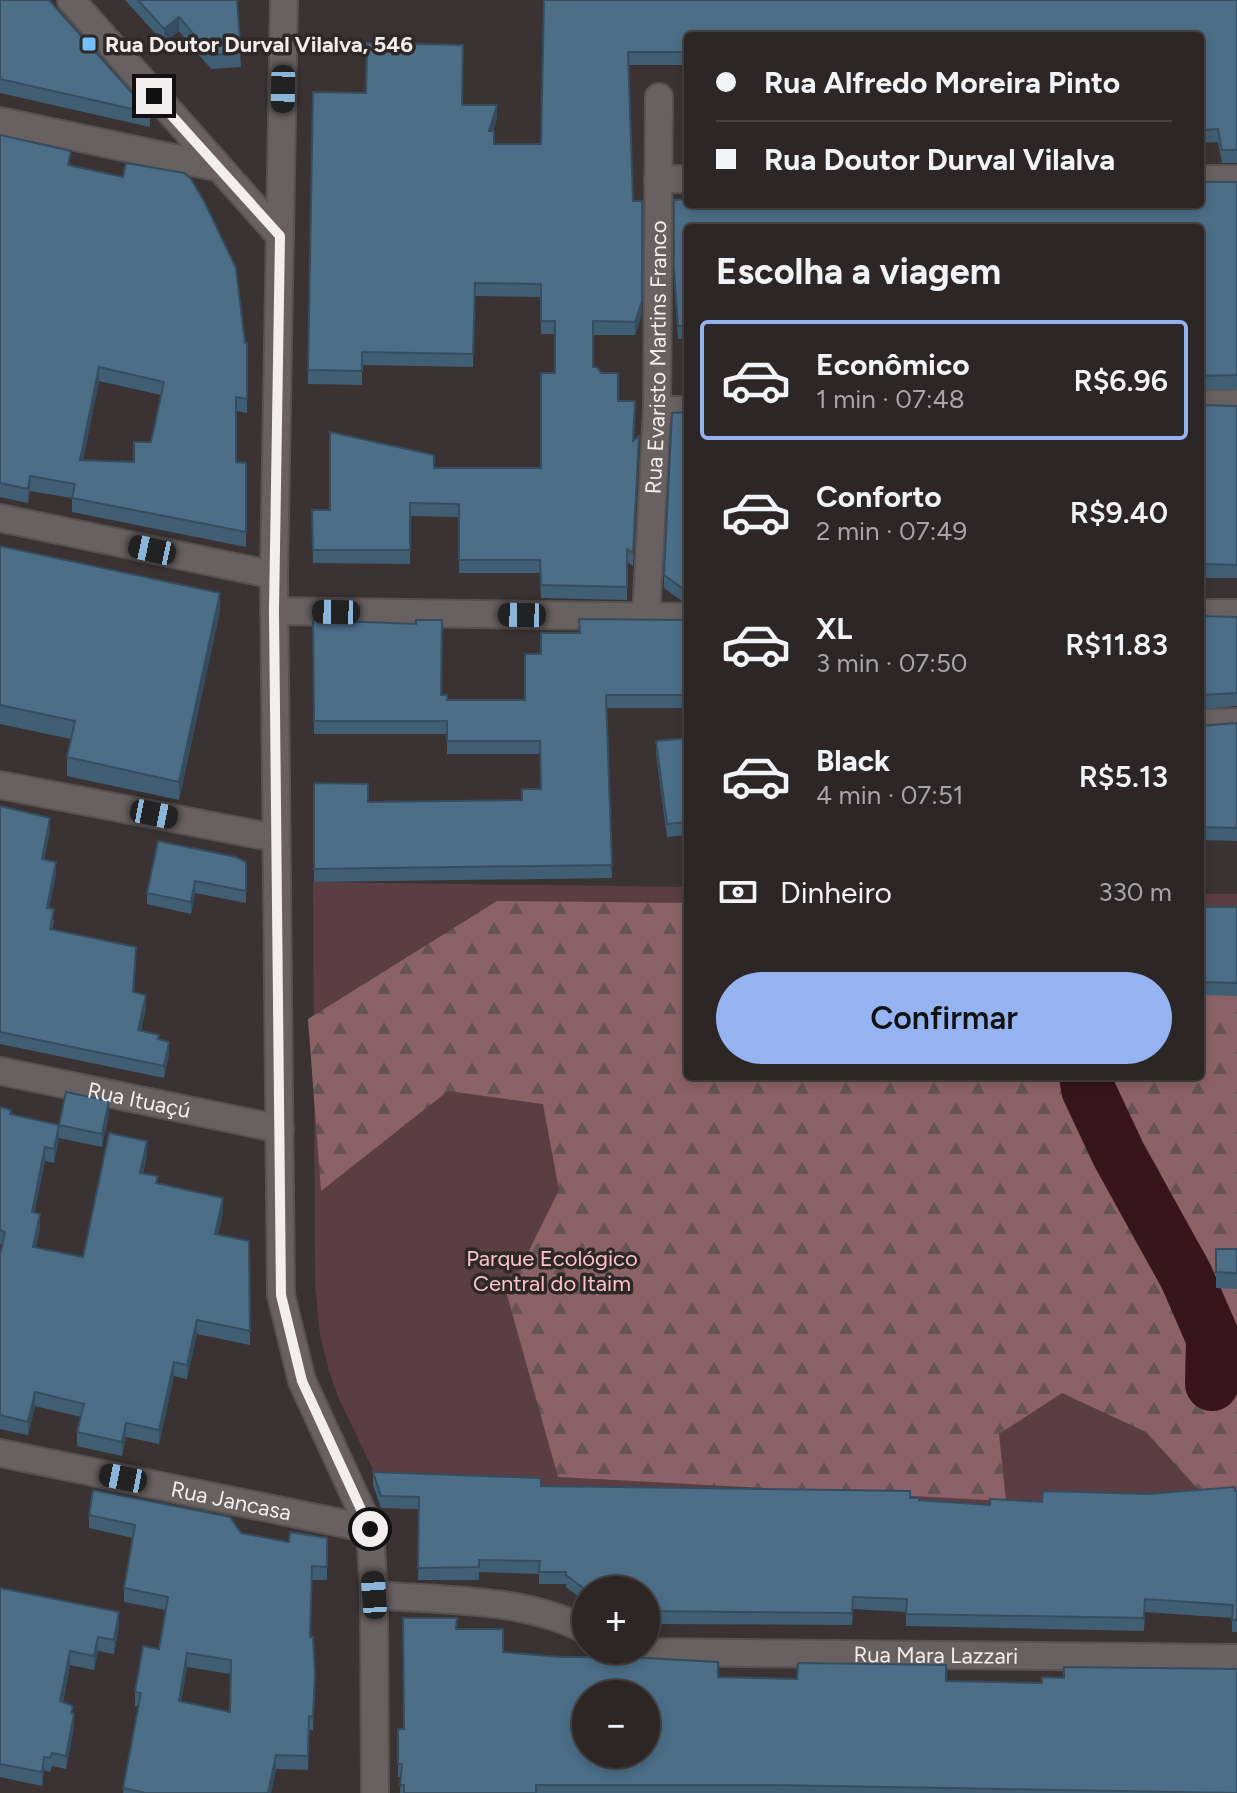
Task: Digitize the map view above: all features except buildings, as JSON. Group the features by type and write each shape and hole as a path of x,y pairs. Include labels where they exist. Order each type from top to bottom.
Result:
{"street":[{"path":"71,0 280,236"},
{"path":"284,0 274,575 281,1295 302,1381 370,1529 374,1595 375,1793"},
{"name":"Rua Evaristo Martins Franco","path":"646,617 657,410 659,97"},
{"path":"0,121 216,167"},
{"path":"658,179 684,179"},
{"path":"1204,179 1237,179"},
{"path":"1204,404 1237,403"},
{"path":"657,410 684,410"},
{"path":"0,518 274,575"},
{"path":"274,611 684,617"},
{"path":"1204,613 1237,613"},
{"path":"1204,723 1237,722"},
{"path":"0,785 276,838"},
{"name":"Rua Ituaçú","path":"0,1071 280,1129"},
{"name":"Rua Jancasa","path":"0,1453 370,1529"},
{"path":"374,1595 531,1610 572,1624"},
{"name":"Rua Mara Lazzari","path":"660,1652 1237,1658"}],"green space":[{"name":"Parque Ecológico Central do Itaim","path":"313,882 684,887 684,1080 1204,1080 1204,894 1237,894 1237,1506 401,1509 382,1489 339,1399 320,1335 315,1284"},
{"name":"Parque Ecológico Central do Itaim","path":"497,901 684,903 684,1080 1204,1080 1204,906 1237,909 1237,1501 1210,1502 1146,1432 1062,1393 999,1434 1006,1501 558,1477 507,1295 559,1190 543,1104 448,1091 321,1191 308,1019"}],"waterway":[{"path":"1087,1080 1119,1155 1186,1276 1213,1338 1212,1384"}],"place":[{"name":"Rua Doutor Durval Vilalva, 546","path":"89,44"}],"route":[{"path":"154,96 280,236 274,611 281,1295 302,1381 370,1529"}]}
